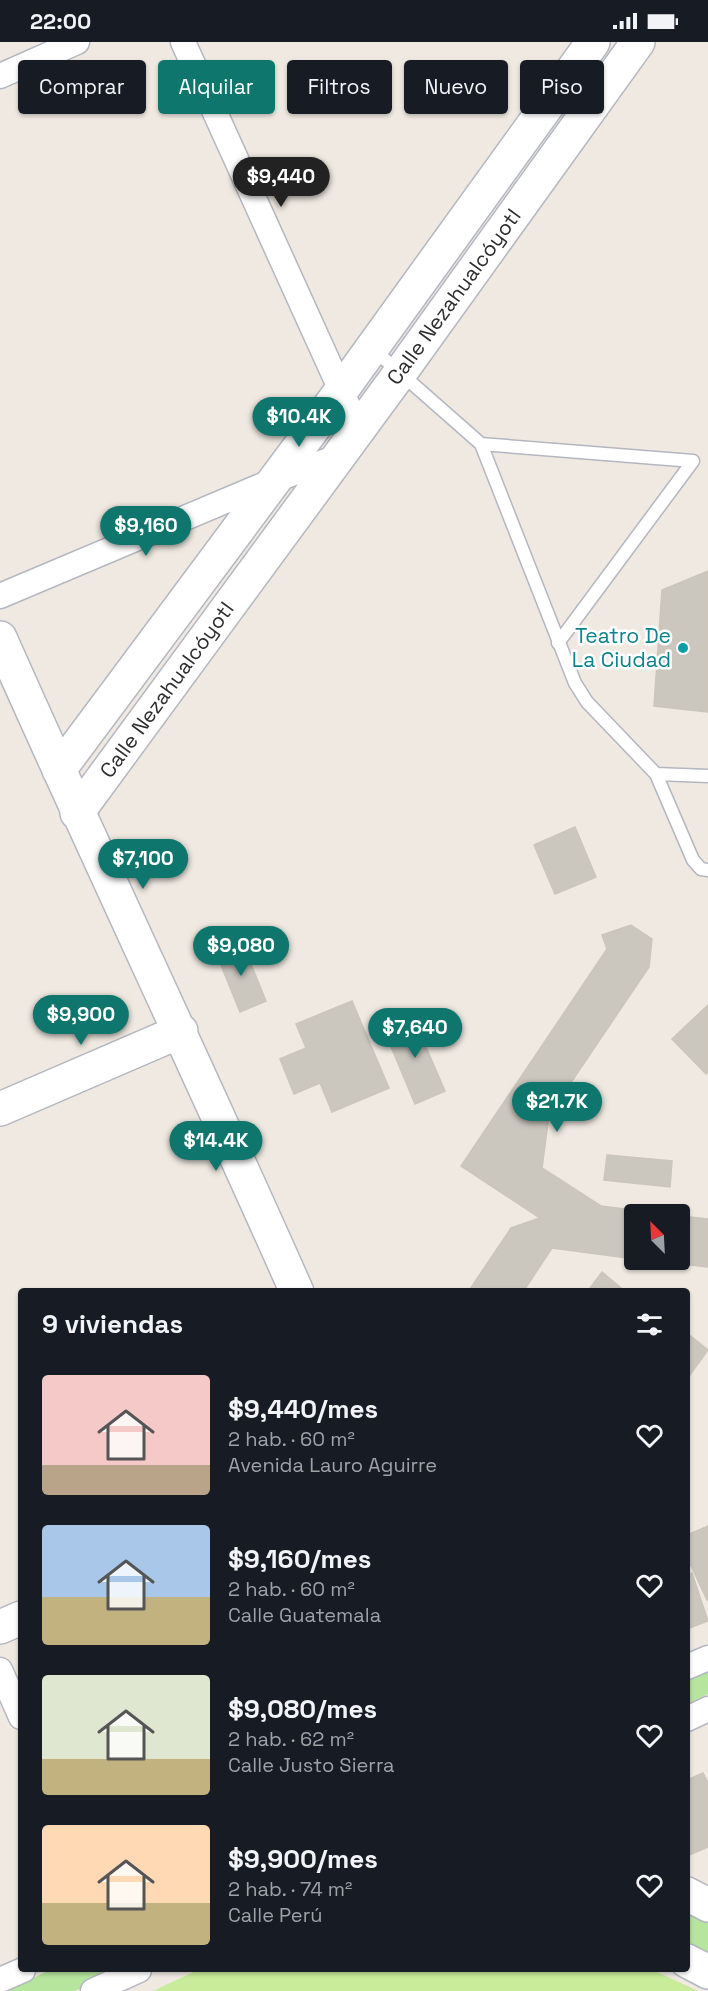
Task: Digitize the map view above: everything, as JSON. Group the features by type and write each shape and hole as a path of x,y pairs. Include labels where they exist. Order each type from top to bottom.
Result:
{"street":[{"path":"0,76 78,42"},
{"path":"183,42 358,430"},
{"name":"Calle Nezahualcóyotl","path":"59,770 341,391 593,42"},
{"name":"Calle Nezahualcóyotl","path":"77,813 400,373 635,44"},
{"path":"0,596 275,480 337,457"},
{"path":"0,638 77,813 181,1031 295,1288"},
{"path":"0,1109 181,1031"},
{"path":"0,1627 18,1619"},
{"path":"690,1666 708,1658"},
{"path":"0,1670 18,1710"},
{"path":"690,1718 708,1709"},
{"path":"690,1896 708,1905"},
{"path":"690,1963 708,1972"},
{"path":"0,1980 18,1972"},
{"path":"93,1991 135,1972"}],"lane":[{"path":"372,348 481,444 575,683 587,702 656,774 693,860 701,868 708,870"},
{"path":"481,444 693,461 558,643"},
{"path":"656,774 708,776"}],"green space":[{"path":"708,1662 708,1694 690,1703 690,1670"},
{"path":"690,1905 708,1914 708,1964 690,1955"},
{"path":"46,1972 116,1972 75,1991 6,1991"},
{"path":"194,1972 657,1972 698,1991 153,1991"}],"building":[{"name":"Teatro De La Ciudad","path":"708,571 708,712 654,706 662,590"},
{"path":"575,827 596,877 555,894 534,845"},
{"path":"631,925 652,939 649,967 549,1115 542,1168 601,1206 624,1209 624,1258 552,1248 526,1288 471,1288 511,1228 540,1218 461,1166 607,949 602,935"},
{"path":"242,942 266,1001 240,1012 216,953"},
{"path":"352,1001 389,1088 332,1112 320,1083 294,1094 280,1059 306,1048 296,1024"},
{"path":"708,1005 708,1072 706,1074 672,1039"},
{"path":"420,1015 432,1045 426,1047 445,1091 415,1104 384,1030"},
{"path":"607,1155 672,1161 670,1187 604,1180"},
{"path":"690,1217 708,1219 708,1267 690,1265"},
{"path":"602,1272 621,1288 590,1288"},
{"path":"690,1335 708,1350 690,1375"},
{"path":"708,1526 707,1600 690,1563 690,1534"},
{"path":"692,1573 708,1621 690,1628 690,1574"},
{"path":"703,1773 708,1783 708,1847 690,1855 690,1779"}],"place":[{"name":"Teatro De La Ciudad","path":"683,648"}]}
